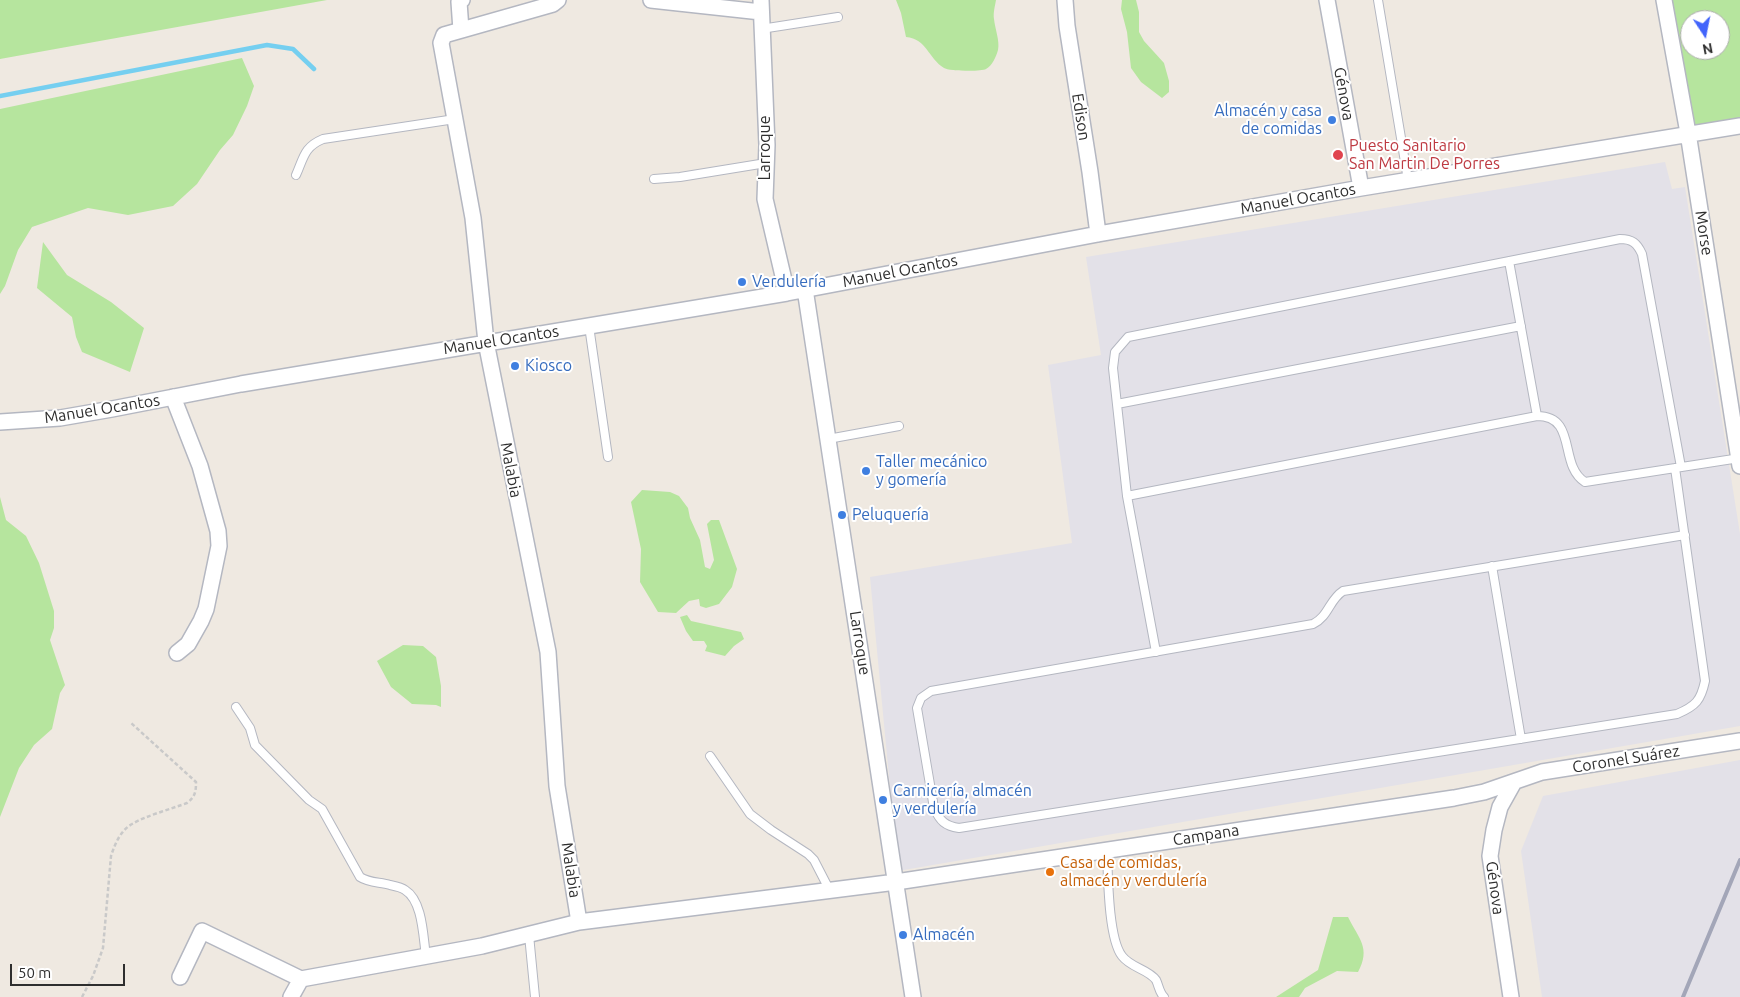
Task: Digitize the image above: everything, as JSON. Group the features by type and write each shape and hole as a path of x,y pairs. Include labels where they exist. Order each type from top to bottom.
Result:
{"street":[{"path":"461,30 458,8 459,2 462,0"},
{"name":"Malabia","path":"558,0 553,4 444,35 441,43 473,218 486,342 548,652 557,786 579,922"},
{"path":"652,0 761,6"},
{"name":"Edison","path":"1065,0 1067,26 1098,234"},
{"name":"Génova","path":"1327,0 1361,188"},
{"name":"Morse","path":"1664,0 1688,133 1740,461"},
{"name":"Larroque","path":"761,6 766,163 765,199 787,293"},
{"name":"Manuel Ocantos","path":"0,422 60,418 112,410 241,384 787,293 1098,234 1361,188 1740,126"},
{"name":"Larroque","path":"805,289 913,997"},
{"path":"173,397 200,466 218,531 219,546 203,615 188,644 177,653"},
{"name":"Coronel Suárez","path":"1514,782 1542,772 1740,741"},
{"name":"Génova","path":"1511,997 1490,856 1500,807 1514,782"},
{"name":"Campana","path":"301,979 482,946 579,922 896,882 1454,798 1484,792 1514,782"},
{"path":"180,977 202,931 301,979 291,997"}],"lane":[{"path":"1378,0 1408,180"},
{"path":"762,29 838,17"},
{"path":"296,175 308,148 313,143 323,139 455,119"},
{"path":"654,179 680,177 766,163"},
{"path":"1156,652 1127,496 1113,368 1115,352 1128,337 1620,239 1630,239 1638,244 1642,254 1678,468 1685,535 1706,681 1702,696 1689,709 1677,714 959,828 948,826 940,819 934,808 917,708 921,698 931,691 1156,652 1313,624 1321,620 1336,595 1343,591 1685,535"},
{"path":"1509,260 1537,416"},
{"path":"589,326 608,457"},
{"path":"1117,404 1521,326"},
{"path":"1127,496 1537,416 1545,416 1557,422 1565,434 1573,470 1585,482 1740,461"},
{"path":"828,439 899,426"},
{"path":"1492,566 1521,739"},
{"path":"236,707 250,728 255,745 309,800 322,809 360,877 366,881 405,889 413,897 418,908 426,956"},
{"path":"710,756 750,814 814,860 830,891"},
{"path":"1107,850 1113,932 1120,954 1129,964 1144,970 1155,979 1164,997"},
{"path":"529,935 535,997"}],"path":[{"path":"82,997 93,976 103,948 111,856 115,843 131,824 187,803 193,799 196,790 196,782 130,722"}],"shaded area":[{"path":"1665,162 1672,189 1685,187 1740,534 1740,726 898,871 870,577 1072,543 1048,365 1101,355 1086,257"},
{"path":"1740,760 1740,997 1542,997 1521,851 1543,796"}],"green space":[{"path":"0,0 327,0 0,59"},
{"path":"896,0 996,0 994,17 998,50 992,64 986,69 978,71 944,68 919,41 906,37"},
{"path":"1122,0 1136,0 1139,12 1139,32 1144,41 1164,63 1169,81 1169,92 1162,98 1141,82 1131,68 1127,32 1121,9"},
{"path":"1668,0 1740,0 1740,126 1688,133"},
{"path":"242,58 254,86 247,106 233,135 220,150 197,184 173,206 128,215 88,208 32,227 18,250 5,286 0,294 0,109"},
{"path":"43,242 67,275 111,302 144,328 130,372 82,352 76,337 72,317 37,288"},
{"path":"642,490 670,492 679,496 688,508 690,518 700,540 705,567 710,569 714,560 707,524 711,520 719,520 737,569 732,587 719,604 706,608 700,606 699,599 689,601 676,613 658,612 640,582 641,549 631,502"},
{"path":"0,497 6,520 26,536 39,563 54,611 54,628 50,640 65,685 60,693 52,729 34,745 19,768 0,817"},
{"path":"687,615 691,621 741,632 744,639 725,656 705,651 707,646 704,641 693,641 686,631 680,617"},
{"path":"403,645 423,646 436,657 441,686 441,707 412,704 391,687 377,661"},
{"path":"1333,917 1348,917 1362,944 1362,964 1358,972 1337,971 1305,988 1299,997 1276,997 1318,970"}],"waterway":[{"path":"0,96 267,45 293,49 314,69"}],"railway":[{"path":"1683,997 1740,860"}],"place":[{"name":"Almacén y casa de comidas","path":"1332,120"},
{"name":"Puesto Sanitario San Martin De Porres","path":"1338,155"},
{"name":"Verdulería","path":"742,282"},
{"name":"Kiosco","path":"515,366"},
{"name":"Taller mecánico y gomería","path":"866,471"},
{"name":"Peluquería","path":"842,515"},
{"name":"Carnicería, almacén y verdulería","path":"883,800"},
{"name":"Casa de comidas, almacén y verdulería","path":"1050,872"},
{"name":"Almacén","path":"903,935"}]}
